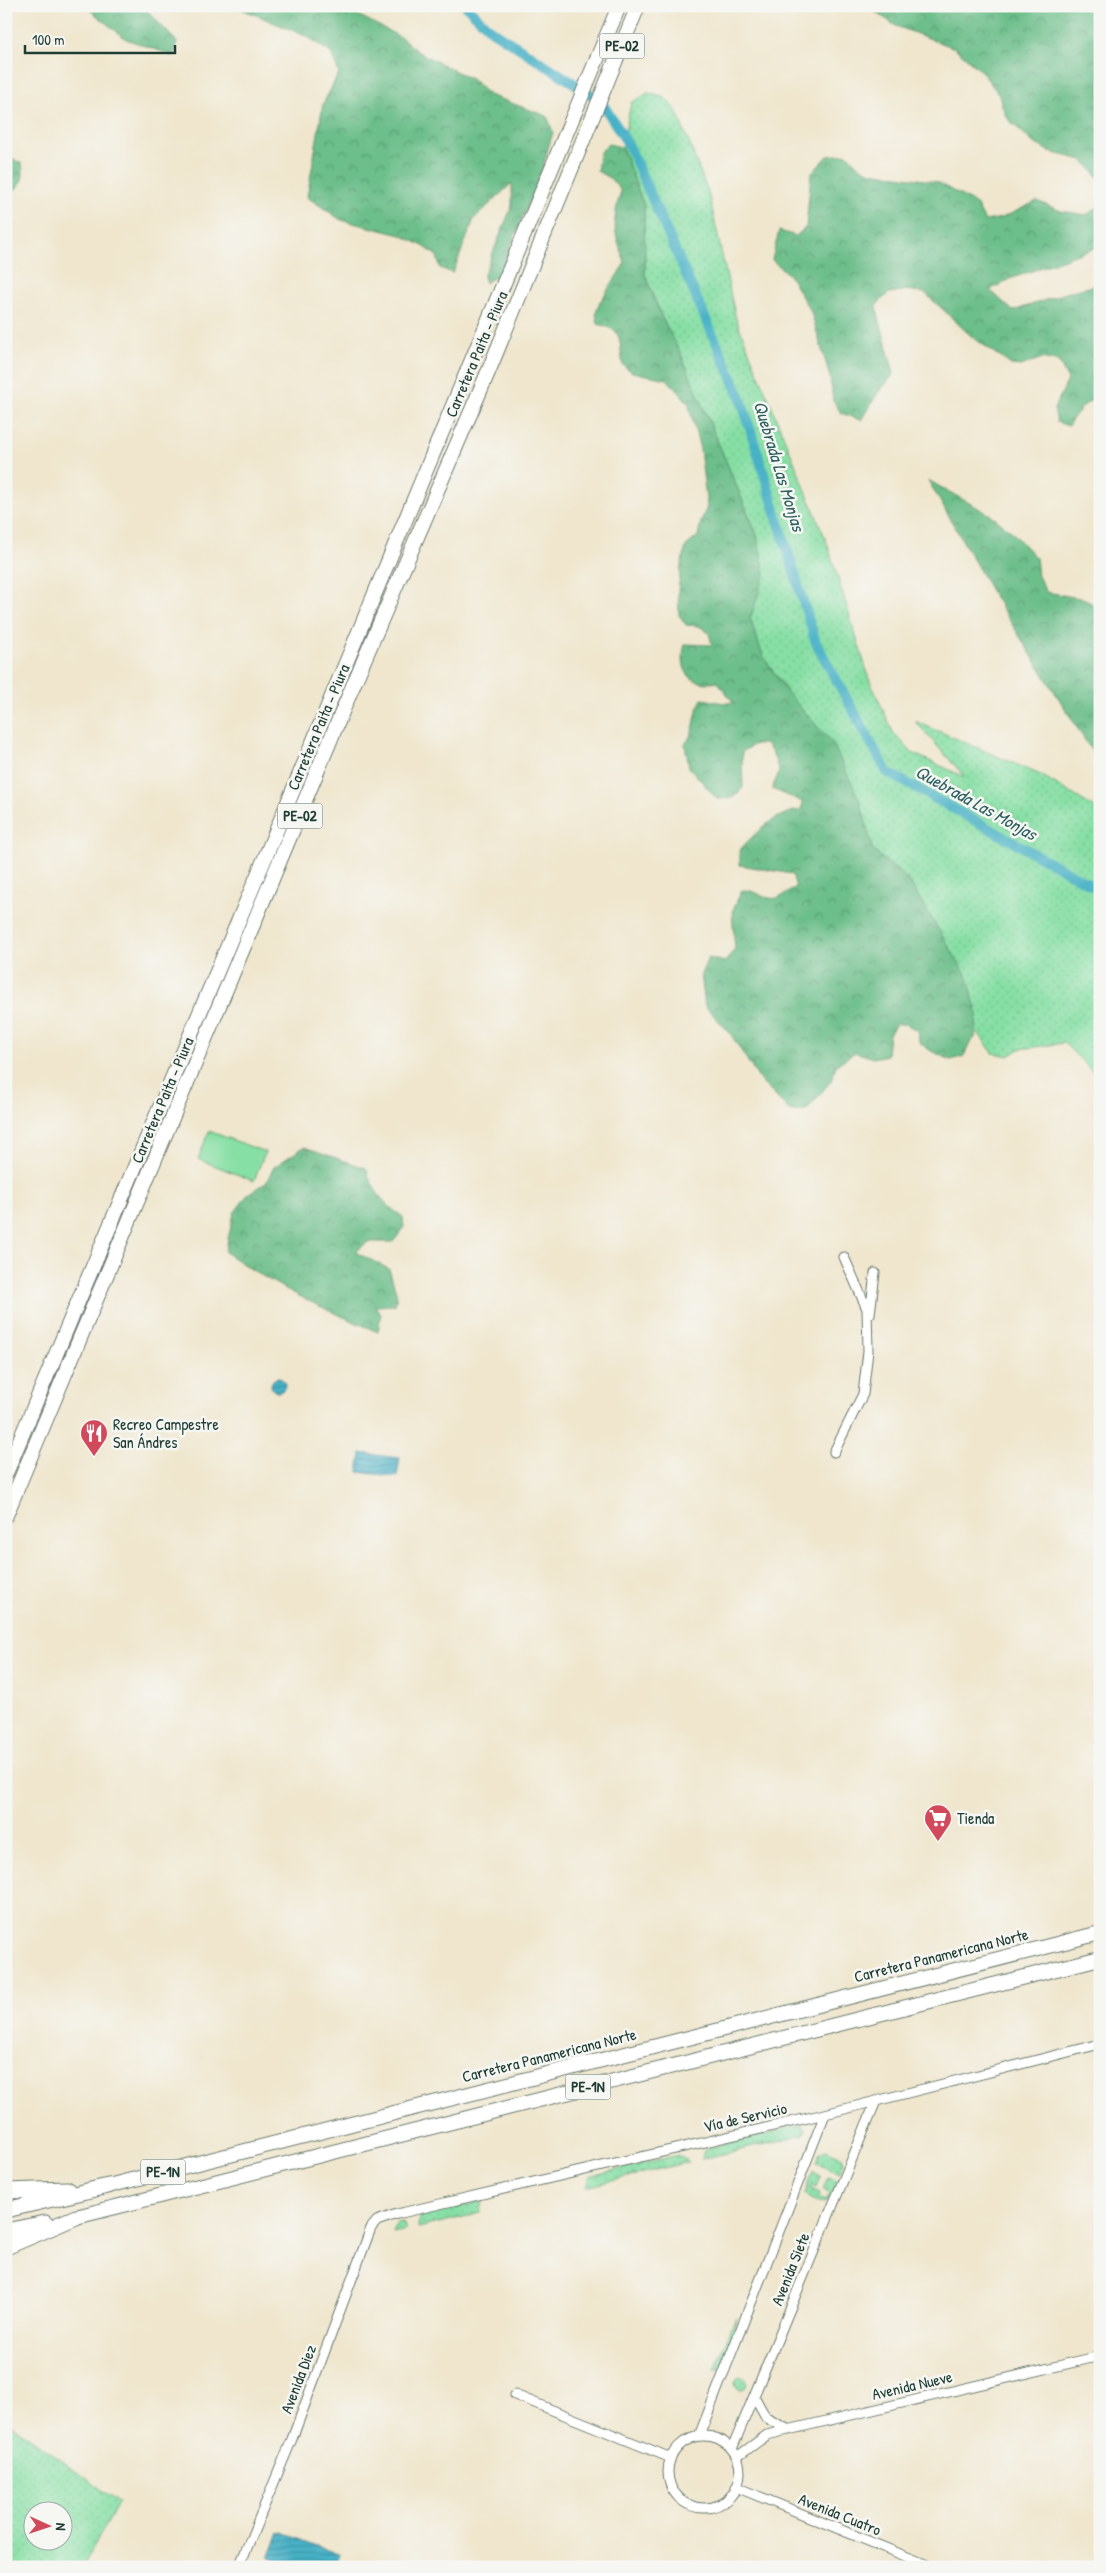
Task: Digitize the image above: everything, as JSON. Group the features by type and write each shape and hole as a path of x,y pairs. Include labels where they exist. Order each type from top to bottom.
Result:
{"highway":[{"name":"Carretera Paita - Piura","path":"6,1473 267,853 618,6"},
{"name":"Carretera Paita - Piura","path":"6,1515 355,681 489,370 638,6"},
{"name":"Carretera Panamericana Norte","path":"6,2210 108,2186 1100,1932"},
{"name":"PE-1N","path":"6,2231 76,2217 1100,1958"},
{"path":"543,2075 550,2097"},
{"path":"6,2191 108,2186"},
{"path":"6,2247 76,2217"}],"street":[{"path":"844,1257 862,1294 867,1309 868,1326"},
{"path":"834,1452 863,1394 868,1326 875,1273"},
{"name":"Vía de Servicio","path":"396,2214 825,2114 1100,2044"},
{"name":"Avenida Siete","path":"734,2453 754,2396 876,2100"},
{"name":"Avenida Siete","path":"699,2436 825,2114"},
{"name":"Avenida Diez","path":"239,2567 292,2439 371,2228 377,2221 396,2214"},
{"name":"Avenida Nueve","path":"734,2453 767,2435 1100,2356"},
{"path":"515,2395 671,2458"},
{"path":"754,2396 766,2418 789,2430"},
{"path":"699,2436 717,2438 734,2453 740,2472 736,2487 732,2495 717,2506 698,2507 690,2505 682,2500 671,2485 669,2467 671,2458 682,2444 699,2436"},
{"name":"Avenida Cuatro","path":"736,2487 932,2567"}],"green space":[{"path":"85,6 143,6 177,42 174,56 126,39"},
{"path":"235,6 341,6 402,38 418,52 473,80 489,95 547,116 553,132 541,173 499,274 485,283 483,277 512,206 512,183 474,219 453,273 440,268 437,256 425,247 401,235 341,220 307,197 323,104 339,73 331,53 308,37"},
{"path":"867,6 1100,6 1100,179 1083,160 1050,152 1032,142 1006,117 998,93 981,71 955,48 896,26"},
{"path":"648,93 665,98 676,110 690,145 709,195 736,319 826,540 870,681 893,732 912,753 965,777 915,721 1041,775 1100,811 1100,1079 1064,1043 1020,1049 1009,1056 993,1053 976,1030 975,1008 946,942 909,881 872,850 860,801 763,656 750,619 756,598 757,535 680,352 662,318 645,275 644,206 622,147 631,103"},
{"path":"608,144 622,147 644,206 645,275 662,318 680,352 757,535 765,574 750,619 763,656 786,691 833,744 860,801 873,850 909,881 968,978 977,1014 975,1038 971,1041 964,1056 951,1060 931,1051 919,1042 918,1031 906,1024 896,1024 889,1034 887,1055 873,1058 855,1052 836,1065 831,1081 806,1111 790,1111 761,1082 730,1033 705,1006 701,974 708,958 725,962 735,949 732,912 742,890 752,891 768,898 778,898 796,887 792,874 740,865 740,850 752,836 767,824 783,815 801,810 803,802 772,789 779,772 773,754 766,744 755,744 742,752 743,788 733,798 717,799 689,767 685,744 689,739 702,699 722,703 733,702 718,682 700,682 688,675 683,662 685,644 712,645 709,633 699,626 686,625 679,615 678,591 686,546 698,536 701,521 707,507 700,449 688,402 667,379 632,372 623,365 617,334 613,330 598,324 596,313 600,302 625,263 615,227 621,191 611,179 597,171 600,152"},
{"path":"847,154 857,165 871,172 937,182 976,204 985,221 1002,218 1037,201 1061,211 1086,215 1100,206 1100,246 1010,279 990,290 1013,311 1072,291 1100,284 1100,396 1089,401 1081,408 1068,426 1057,422 1054,409 1068,380 1059,362 1042,358 1021,366 1011,365 970,335 925,293 908,290 889,293 876,306 894,374 878,393 861,420 841,413 833,400 830,377 811,312 789,275 772,260 779,231 796,236 806,227 811,174 828,156"},
{"path":"6,155 22,164 23,170 21,182 9,195 6,194"},
{"path":"928,480 989,514 1011,531 1036,558 1038,576 1046,592 1085,599 1100,610 1100,764 993,594"},
{"path":"209,1131 265,1152 254,1181 198,1159"},
{"path":"304,1147 366,1168 380,1196 403,1217 404,1228 393,1242 368,1242 355,1252 389,1269 397,1295 395,1305 375,1306 381,1314 378,1332 299,1296 262,1276 225,1252 234,1213 249,1193 266,1183 274,1167"},
{"path":"802,2125 806,2130 804,2135 701,2159 705,2149"},
{"path":"826,2150 842,2157 844,2163 840,2172 816,2163 819,2154"},
{"path":"679,2155 688,2162 587,2187 590,2176"},
{"path":"813,2171 821,2177 817,2187 813,2185 811,2189 820,2193 819,2197 826,2200 830,2192 823,2189 828,2177 837,2180 830,2198 825,2202 813,2200 805,2194"},
{"path":"482,2201 480,2213 418,2228 419,2217"},
{"path":"403,2222 406,2230 393,2233 396,2223"},
{"path":"736,2316 734,2335 719,2371 715,2369"},
{"path":"739,2377 743,2377 747,2383 743,2389 739,2389 735,2385 735,2381"},
{"path":"6,2421 119,2502 82,2567 6,2567"}],"water":[{"path":"278,1378 283,1380 285,1385 283,1390 278,1392 273,1390 271,1385 273,1380"},
{"path":"361,1453 400,1458 397,1477 358,1472"},
{"path":"279,2532 341,2555 336,2567 295,2567 269,2557"}],"waterway":[{"name":"Quebrada Las Monjas","path":"466,6 491,30 600,100 628,144 740,396 816,643 887,772 1100,890"}],"place":[{"name":"Recreo Campestre San Ándres","path":"94,1457"},
{"name":"Tienda","path":"938,1842"}]}
